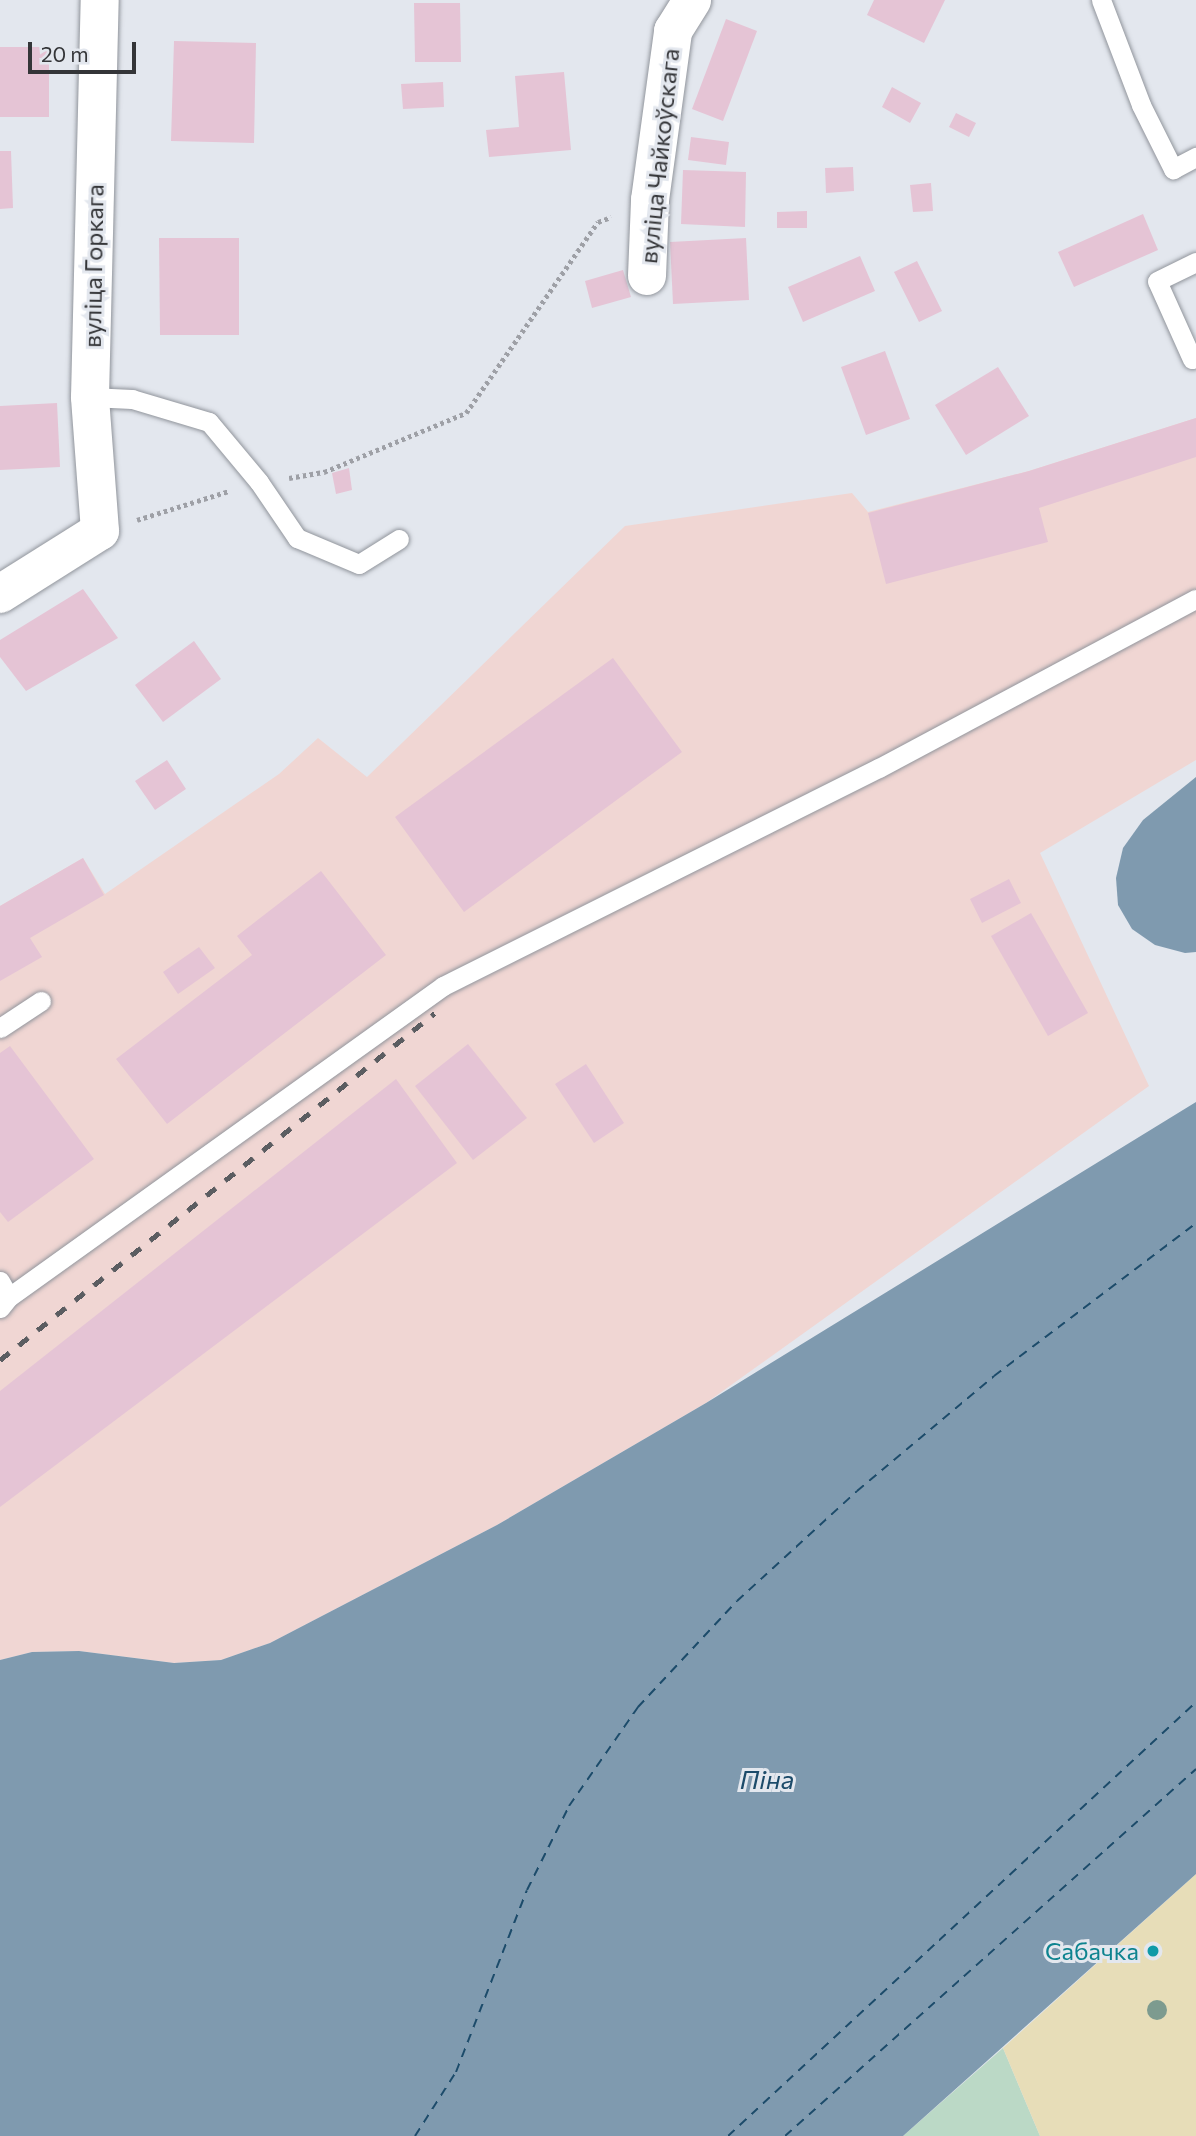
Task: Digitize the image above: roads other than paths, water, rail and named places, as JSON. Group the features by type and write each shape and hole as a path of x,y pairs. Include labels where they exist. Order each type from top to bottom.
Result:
{"street":[{"name":"вуліца Горкага","path":"0,594 100,531 90,397 100,0"},
{"name":"вуліца Чайкоўскага","path":"647,276 650,200 673,31 692,0"}],"lane":[{"path":"1101,0 1141,105 1173,169 1196,157"},
{"path":"1192,359 1157,281 1196,262"},
{"path":"90,397 132,399 209,422 259,482 297,538 359,564 399,539"},
{"path":"3,1295 443,986 879,768 1196,599"},
{"path":"0,1028 41,1001"}],"water":[{"path":"1196,777 1196,952 1185,953 1155,945 1132,929 1118,905 1116,878 1123,848 1143,820"},
{"name":"Піна","path":"1196,1102 1196,1874 903,2136 0,2136 0,1660 32,1652 79,1651 174,1663 221,1660 270,1643 497,1525 706,1403"}],"railway":[{"path":"0,1360 435,1013"}],"place":[{"name":"Сабачка","path":"1153,1951"}]}
